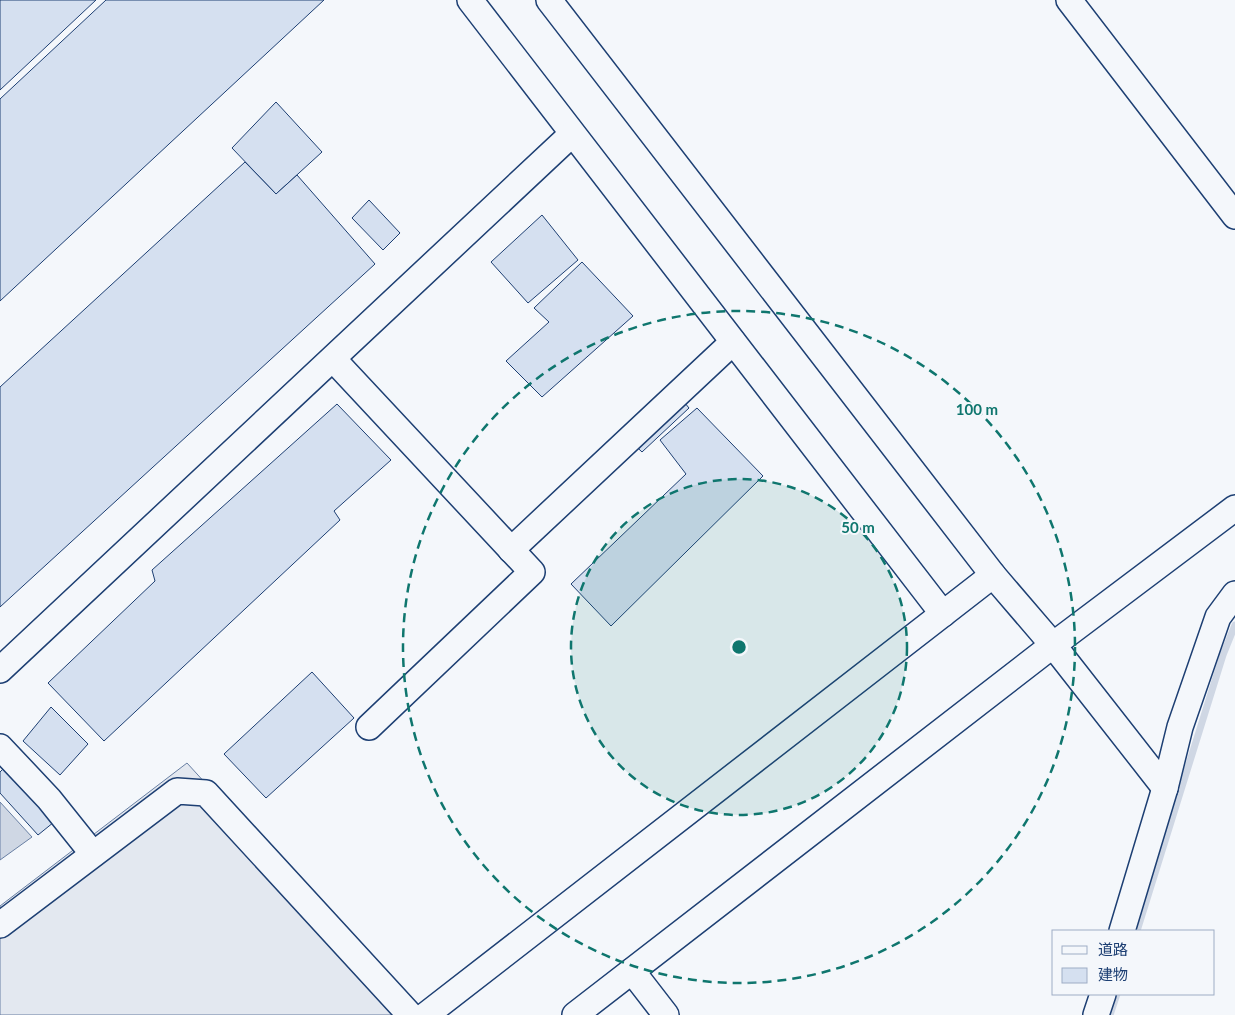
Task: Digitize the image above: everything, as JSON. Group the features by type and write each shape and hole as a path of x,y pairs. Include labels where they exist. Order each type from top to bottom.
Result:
{"street":[{"path":"470,0 943,614"},
{"path":"549,0 993,575 1052,645 1164,788"},
{"path":"1069,0 1235,216"},
{"path":"0,670 572,134"},
{"path":"511,550 733,342"},
{"path":"332,358 532,572 369,727"},
{"path":"575,1015 1052,645 1235,508"},
{"path":"426,1015 993,575"},
{"path":"1122,930 1180,727 1218,617 1235,594"},
{"path":"0,747 49,799 93,854"},
{"path":"0,925 177,791 206,793 410,1015"},
{"path":"632,971 666,1015"},
{"path":"1096,1015 1103,995"}],"shaded area":[{"path":"187,763 417,1015 0,1015 0,906"},
{"path":"0,802 32,837 0,860"}],"building":[{"path":"0,0 96,0 0,90"},
{"path":"106,0 324,0 0,301 0,99"},
{"path":"276,102 322,152 276,194 232,148"},
{"path":"245,162 276,194 297,175 375,264 0,607 0,387"},
{"path":"369,200 400,233 383,250 352,218"},
{"path":"542,215 578,260 528,303 491,262"},
{"path":"582,262 633,316 542,397 506,361 549,322 534,308"},
{"path":"671,386 689,408 642,452 621,432"},
{"path":"337,404 391,460 334,511 340,520 104,741 48,683 155,581 152,570"},
{"path":"697,408 763,476 611,626 571,584 686,474 660,440"},
{"path":"312,672 354,718 266,798 224,754"},
{"path":"51,707 88,744 60,775 23,741"},
{"path":"3,769 54,822 38,835 0,793 0,772"}],"waterway":[{"path":"1137,930 1223,655 1235,625"},
{"path":"1110,1015 1117,995"}]}
